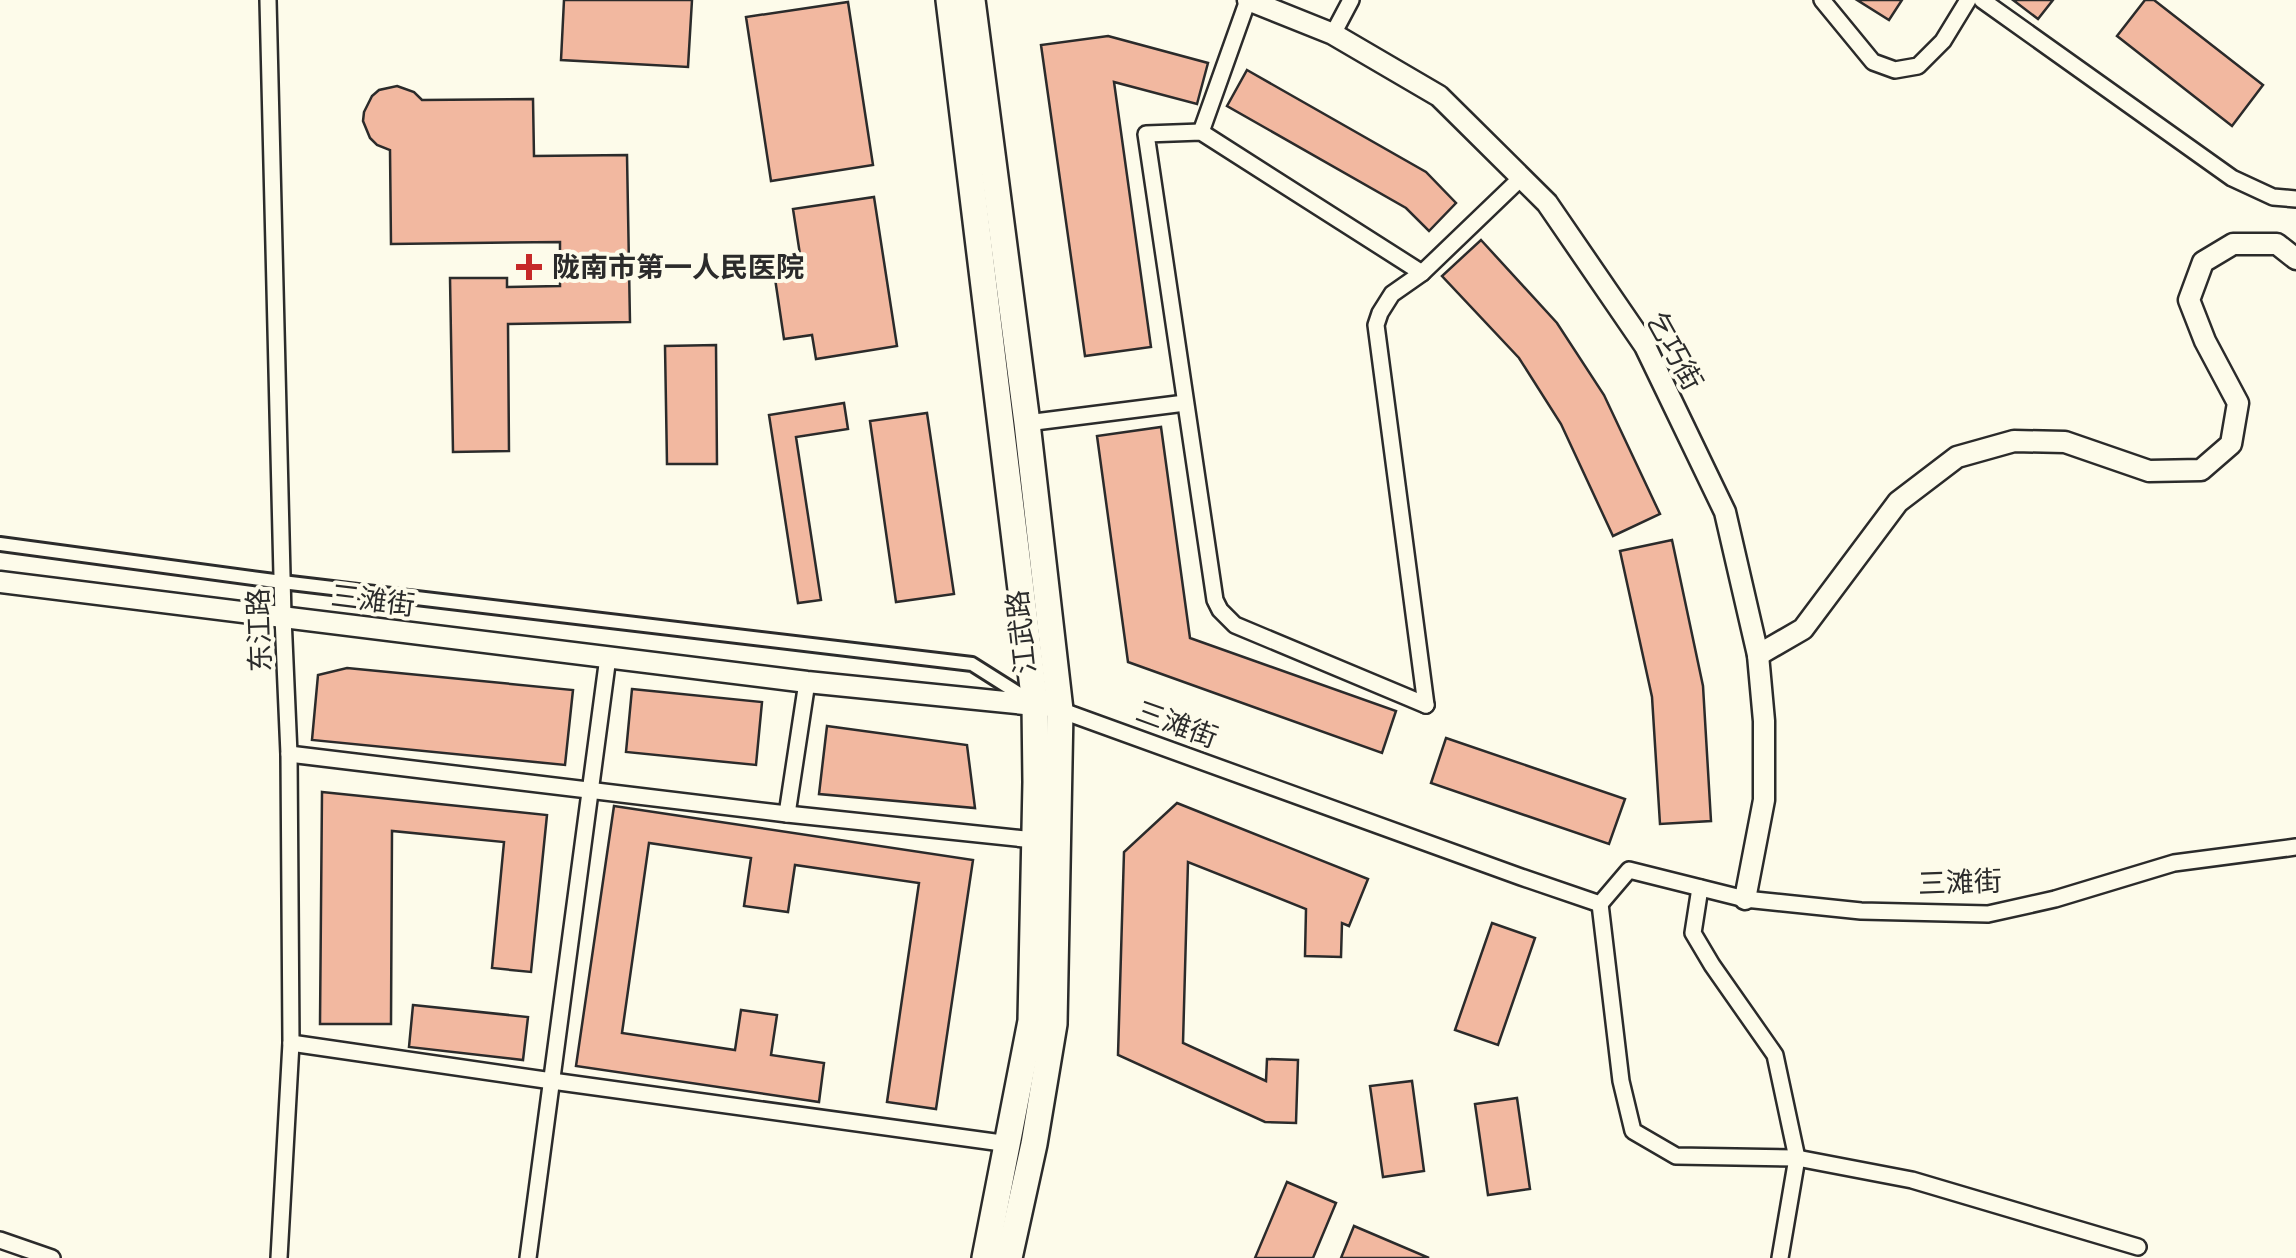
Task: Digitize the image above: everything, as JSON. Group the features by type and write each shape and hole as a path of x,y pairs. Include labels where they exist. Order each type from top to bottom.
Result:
{"main road":[{"name":"江武路","path":"949,0 1047,707 1034,840 1031,1022 985,1258"},
{"name":"江武路","path":"972,0 1027,423 1047,707 1054,1024 1034,1144 1009,1258"}],"street":[{"name":"东江路","path":"268,0 282,617 289,754 291,1043 279,1258"},
{"path":"1201,132 1248,0"},
{"name":"乞巧街","path":"1248,0 1333,34 1439,96 1547,204 1645,346 1725,512 1758,655 1764,721 1764,800 1744,900"},
{"path":"1333,34 1351,0"},
{"path":"1822,0 1873,62 1895,70 1918,66 1943,41 1968,0"},
{"path":"1982,0 2232,178 2273,197 2296,199"},
{"path":"1422,272 1201,132 1146,134 1213,590 1220,610 1235,624 1426,706 1376,325 1392,294 1422,272 1521,178"},
{"path":"1758,655 1803,629 1898,502 1957,457 2014,441 2065,442 2149,471 2202,470 2231,444 2238,403 2205,341 2189,300 2203,262 2233,244 2277,244 2296,259"},
{"path":"1027,423 1186,403"},
{"path":"0,544 282,582 972,664 1047,707"},
{"name":"三滩街","path":"0,582 808,682 1047,707 1600,904 1630,870 1744,900 1861,911 1988,914 2055,899 2174,863 2296,847"},
{"path":"528,1258 608,657"},
{"path":"787,814 808,682"},
{"path":"289,754 1034,840"},
{"path":"1700,888 1693,933 1775,1055 1796,1158 1780,1258"},
{"path":"1600,904 1621,1081 1633,1132 1676,1156 1796,1158 1912,1180 2138,1247"},
{"path":"291,1043 1008,1144"},
{"path":"0,1240 52,1258"}],"building":[{"path":"564,0 692,0 688,67 561,60"},
{"path":"1857,0 1902,0 1889,20"},
{"path":"2013,0 2053,0 2038,19"},
{"path":"2145,0 2154,0 2263,85 2232,126 2117,36"},
{"path":"848,2 873,165 771,181 746,17"},
{"path":"1108,36 1208,63 1197,104 1114,82 1151,347 1085,356 1041,45"},
{"path":"1247,70 1426,172 1456,203 1429,231 1406,208 1227,106"},
{"path":"397,86 414,92 422,100 533,99 534,156 627,155 630,322 508,324 509,451 453,452 450,278 507,278 507,287 560,286 560,242 391,244 390,150 370,138 363,121 372,96"},
{"path":"874,197 897,346 816,359 812,335 784,339 773,265 801,261 793,209"},
{"path":"1481,240 1557,323 1604,395 1660,514 1613,536 1561,424 1519,358 1442,276"},
{"path":"716,345 717,464 667,464 665,346"},
{"path":"844,403 848,429 796,437 821,600 798,603 769,415"},
{"path":"927,413 954,594 896,602 870,421"},
{"path":"1161,427 1190,638 1396,711 1382,753 1128,662 1097,436"},
{"path":"1672,540 1703,686 1711,821 1660,824 1652,697 1620,551"},
{"path":"347,668 573,690 565,765 312,740 318,675"},
{"path":"632,689 762,702 756,765 626,752"},
{"path":"827,726 967,745 975,808 819,794"},
{"path":"1446,738 1625,799 1609,844 1431,783"},
{"path":"322,792 547,815 531,972 492,968 504,842 392,831 391,1024 320,1024"},
{"path":"1177,803 1368,879 1349,926 1342,923 1341,957 1305,956 1306,909 1188,862 1183,1043 1266,1081 1267,1059 1298,1060 1296,1123 1265,1122 1118,1055 1124,852"},
{"path":"614,806 973,860 936,1109 887,1102 919,883 795,865 788,912 744,906 751,858 649,843 622,1033 735,1050 741,1010 777,1015 771,1055 824,1063 819,1102 576,1066"},
{"path":"1492,923 1535,938 1498,1045 1455,1030"},
{"path":"413,1005 528,1017 523,1060 409,1047"},
{"path":"1412,1081 1424,1171 1383,1177 1370,1086"},
{"path":"1517,1098 1530,1189 1488,1195 1475,1104"},
{"path":"1287,1182 1336,1203 1313,1258 1255,1258"},
{"path":"1354,1226 1429,1258 1341,1258"}],"place":[{"name":"陇南市第一人民医院","path":"529,267"}]}
